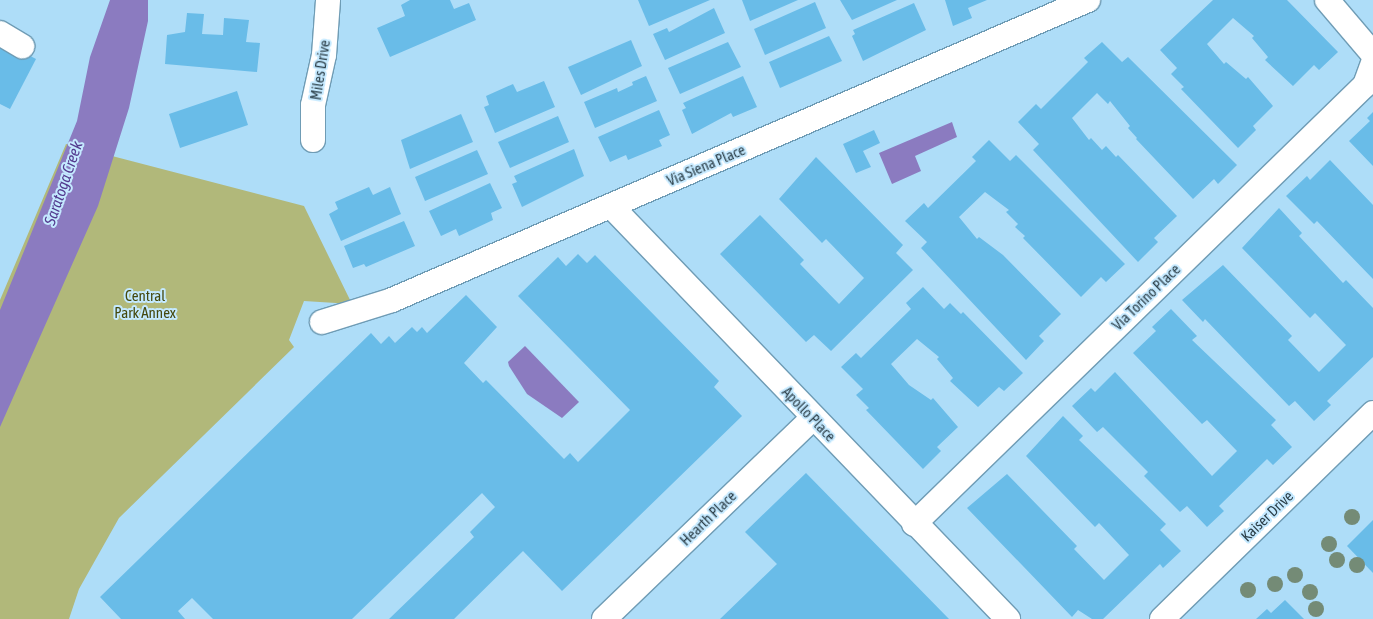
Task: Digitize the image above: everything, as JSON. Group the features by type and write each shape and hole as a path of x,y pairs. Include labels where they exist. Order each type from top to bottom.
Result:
{"street":[{"name":"Miles Drive","path":"314,140 313,105 324,55 328,0"},
{"name":"Via Siena Place","path":"322,322 392,300 1088,0"},
{"path":"1327,0 1373,54"},
{"path":"0,33 22,46"},
{"name":"Via Torino Place","path":"914,524 1365,85 1373,66"},
{"name":"Apollo Place","path":"611,206 812,418 1008,619"},
{"name":"Kaiser Drive","path":"1162,619 1373,413"},
{"name":"Hearth Place","path":"604,619 812,418"}],"green space":[{"name":"Central Park Annex","path":"66,144 304,206 352,304 304,301 289,340 294,347 119,518 79,589 69,619 0,619 0,300"}],"water":[{"name":"Saratoga Creek","path":"110,0 148,0 148,21 129,108 98,206 0,427 0,310 77,121 90,57"},
{"path":"952,122 957,137 915,156 921,171 892,184 879,153"},
{"path":"525,346 579,402 562,418 527,394 509,366 508,362"}],"building":[{"path":"410,0 450,0 454,9 469,3 476,20 390,57 377,28 405,16 401,5"},
{"path":"638,0 710,0 649,26"},
{"path":"742,0 798,0 750,21"},
{"path":"840,0 897,0 852,20"},
{"path":"945,0 987,0 968,8 972,18 953,26"},
{"path":"1213,0 1287,0 1338,52 1319,70 1314,65 1293,86 1265,60 1268,57 1252,38 1254,36 1233,18 1207,44 1224,64 1226,62 1246,79 1248,77 1273,106 1253,126 1256,130 1238,148 1181,89 1184,87 1171,74 1177,68 1160,50"},
{"path":"815,2 826,28 765,55 754,29"},
{"path":"914,3 926,30 863,61 852,36 855,34 853,30"},
{"path":"714,8 725,33 665,60 653,34 667,28 669,32"},
{"path":"187,13 204,14 202,34 223,35 224,18 249,20 246,42 260,43 257,72 165,64 167,35 185,32"},
{"path":"829,36 842,61 780,88 769,62"},
{"path":"0,40 36,59 10,109 0,104"},
{"path":"631,40 642,66 581,95 568,67"},
{"path":"728,42 741,67 680,94 668,68"},
{"path":"1102,42 1122,62 1128,57 1237,165 1218,184 1214,179 1193,199 1136,139 1128,128 1130,126 1110,101 1108,104 1097,93 1072,118 1089,140 1091,138 1102,150 1106,146 1116,157 1118,155 1177,216 1154,238 1158,242 1138,262 1033,150 1039,144 1018,122 1036,104 1041,109 1088,62 1084,58"},
{"path":"646,76 657,101 595,128 584,102 617,88 618,92 633,85 632,82"},
{"path":"743,76 757,107 733,117 731,113 692,134 682,110 686,108 683,103"},
{"path":"544,81 555,107 495,133 484,107 489,105 486,96 513,84 517,92"},
{"path":"237,91 248,125 180,148 169,114"},
{"path":"659,110 670,135 659,140 662,146 628,160 626,155 610,162 598,137"},
{"path":"1373,112 1373,166 1349,141 1370,121 1367,118"},
{"path":"461,114 473,142 410,169 401,140"},
{"path":"558,116 569,142 510,168 498,142"},
{"path":"874,130 880,143 863,151 871,167 856,173 843,144"},
{"path":"989,140 1010,161 1016,155 1125,264 1106,282 1101,277 1081,297 1023,238 1025,236 1015,227 1018,224 1006,212 1009,210 985,192 959,217 977,239 979,237 1003,255 1061,314 1039,336 1044,341 1026,360 921,248 927,242 905,221 924,203 928,208 976,161 972,157"},
{"path":"574,149 584,176 522,207 512,184 517,182 514,176"},
{"path":"477,150 488,174 425,201 415,177"},
{"path":"816,157 903,245 896,253 913,270 831,351 814,335 806,342 720,254 760,215 804,260 800,264 839,304 864,278 826,239 822,243 779,199"},
{"path":"1330,160 1373,205 1373,279 1317,221 1314,224 1286,196 1307,176 1310,180"},
{"path":"490,183 502,208 491,213 493,220 459,236 456,229 441,236 429,211"},
{"path":"369,187 373,195 390,187 401,214 341,241 329,214 338,209 335,202"},
{"path":"1279,208 1302,233 1299,236 1343,283 1346,280 1373,308 1373,357 1327,401 1331,405 1314,421 1295,401 1289,406 1205,319 1203,322 1182,300 1223,265 1292,336 1288,340 1319,372 1346,345 1315,313 1310,318 1242,248"},
{"path":"404,221 415,246 366,267 364,264 353,268 344,246"},
{"path":"578,254 587,263 595,255 719,381 714,387 742,416 562,591 523,551 454,619 389,619 474,537 470,532 495,507 482,493 352,619 213,619 192,598 178,611 185,619 121,619 100,597 371,333 381,344 389,336 395,343 412,327 417,332 422,327 427,333 466,295 497,327 464,363 483,383 486,380 564,459 570,453 578,462 630,410 518,296 558,257 566,266"},
{"path":"923,287 944,309 950,303 961,314 963,312 1023,373 1004,391 999,387 978,407 950,381 953,378 937,359 939,357 917,339 891,364 909,385 931,400 933,398 958,427 937,447 941,451 923,469 866,410 869,408 856,395 863,389 841,367 856,353 861,358 911,309 906,303"},
{"path":"1171,309 1197,336 1192,340 1276,420 1271,425 1292,447 1273,465 1267,459 1219,506 1224,511 1207,527 1187,506 1180,512 1144,476 1148,472 1103,427 1097,432 1072,406 1091,388 1095,392 1115,372 1212,476 1237,451 1207,420 1202,424 1133,353 1156,331 1152,327"},
{"path":"1063,416 1083,436 1079,440 1166,524 1160,530 1181,551 1163,568 1160,564 1103,619 1092,619 1078,610 1072,617 967,508 1007,474 1077,546 1074,549 1104,580 1129,555 1099,523 1095,527 1026,456"},
{"path":"806,473 949,619 720,619 777,564 745,532"},
{"path":"1373,520 1373,573 1347,546"},
{"path":"1285,600 1304,619 1256,619 1267,609 1271,613"}]}
